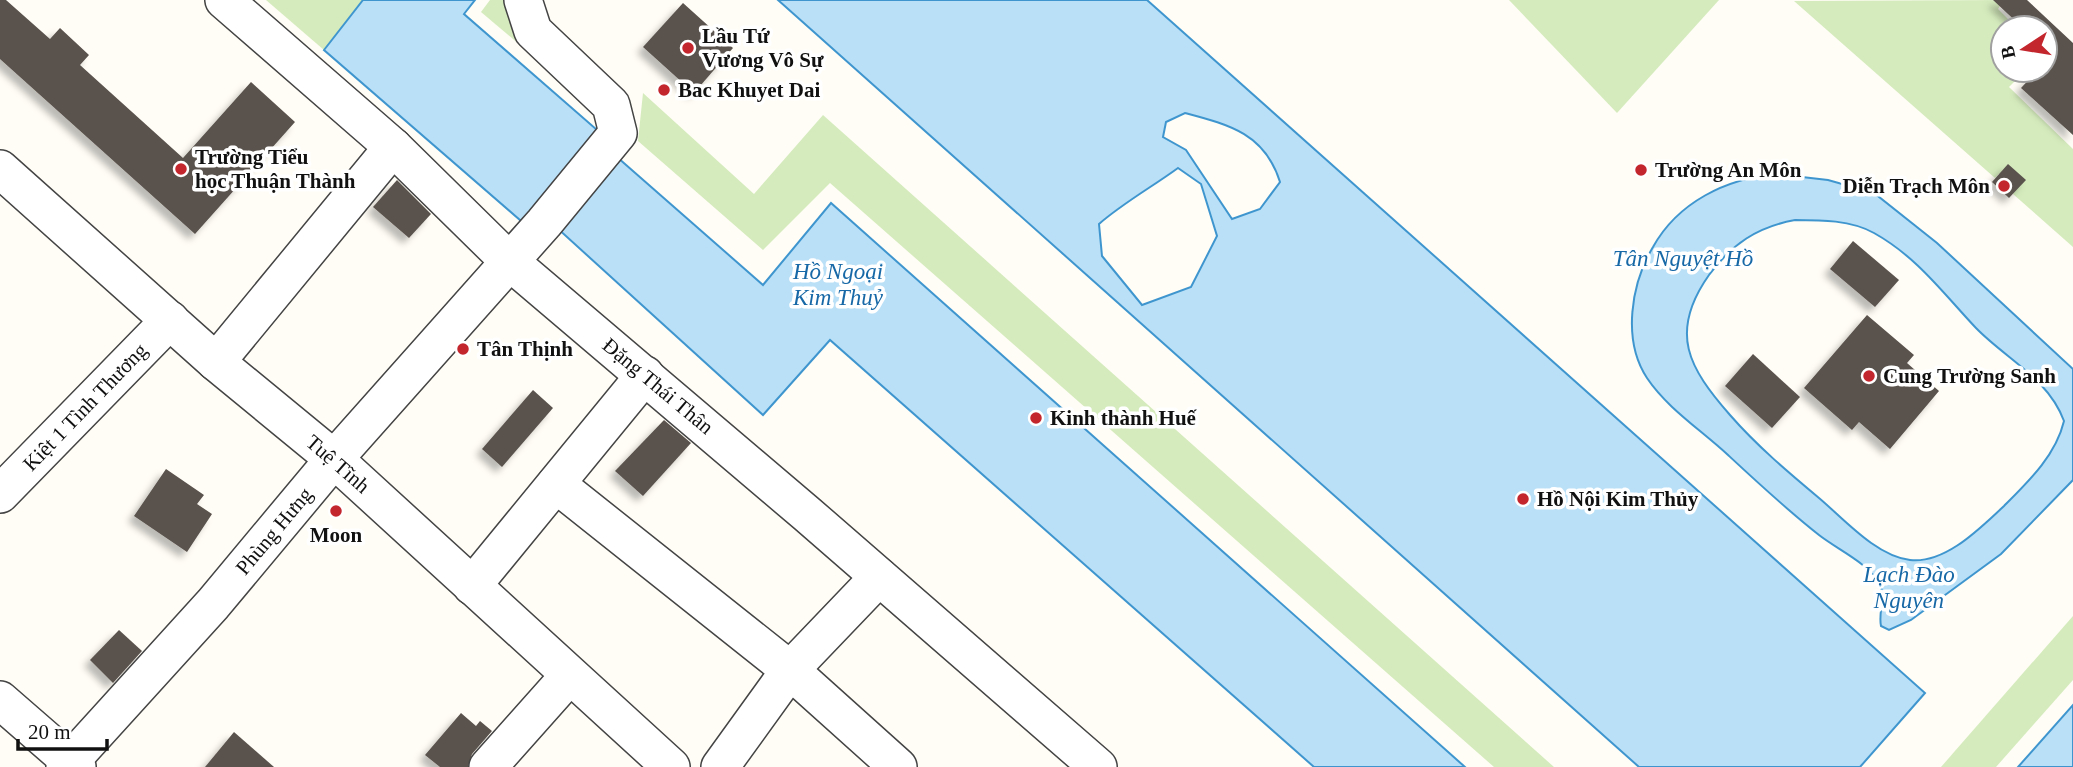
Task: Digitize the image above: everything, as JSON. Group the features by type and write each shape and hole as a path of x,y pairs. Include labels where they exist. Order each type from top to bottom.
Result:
{"street":[{"name":"Đặng Thái Thân","path":"224,0 393,147 508,260 1098,767"},
{"name":"Phùng Hưng","path":"70,765 213,604 334,459 508,260 544,223 618,133 611,105 533,31 523,0"},
{"path":"216,362 393,147"},
{"name":"Tuệ Tĩnh","path":"0,169 216,362 334,459 671,767"},
{"name":"Kiệt 1 Tình Thương","path":"6,475 170,320"},
{"path":"472,586 645,375"},
{"path":"556,484 790,670 898,767"},
{"path":"720,767 790,670 879,577"},
{"path":"488,767 569,676"},
{"path":"0,700 70,765"}],"green space":[{"path":"266,0 363,0 324,50"},
{"path":"490,0 514,0 597,110 481,12"},
{"path":"1509,0 1719,0 1617,113"},
{"path":"2004,0 1998,9 2003,14 1989,14 1989,84 2012,84 2009,87 2073,149 2073,247 2013,194 2016,190 1999,174 1995,178 1794,1"},
{"path":"643,93 754,194 823,115 1554,767 1494,767 830,183 763,250 638,141"},
{"path":"2073,616 2073,680 1996,767 1941,767"}],"water":[{"path":"363,0 475,0 464,14 604,136 528,227 324,50"},
{"name":"Hồ Nội Kim Thủy","path":"778,0 1147,0 1925,693 1860,767 1639,767","holes":["1185,113 1231,127 1255,142 1265,153 1280,182 1260,209 1232,219 1186,150 1163,137 1166,122","1178,168 1201,184 1217,236 1191,287 1142,305 1102,256 1099,224"]},
{"name":"Hồ Ngoại Kim Thuỷ","path":"617,157 763,285 831,203 1465,767 1314,767 830,340 763,415 556,227"},
{"path":"1775,174 1828,180 1874,193 1937,243 2073,369 2073,480 2001,554 1911,620 1889,630 1881,626 1882,595 1875,577 1861,563 1795,516 1674,409 1647,378 1634,347 1632,312 1639,278 1663,231 1690,205 1705,196 1721,187","holes":["1795,220 1856,225 1874,233 1903,253 1929,276 1976,328 2037,381 2057,406 2064,421 2055,445 2023,487 1974,533 1937,556 1923,560 1897,557 1861,535 1751,437 1716,398 1695,365 1689,349 1689,315 1696,296 1709,275 1727,254 1746,238 1769,227"]},
{"path":"2073,705 2073,767 2018,767"}],"building":[{"path":"0,0 6,0 50,39 60,28 89,55 80,65 183,158 251,82 295,122 195,234 0,59"},
{"path":"1993,0 2027,0 2042,14 2008,14"},
{"name":"Lầu Tứ Vương Vô Sự","path":"683,3 733,48 694,93 643,47"},
{"path":"2059,30 2073,43 2073,135 2021,88 2025,84 2059,84"},
{"path":"2008,164 2026,180 2009,198 1992,182"},
{"path":"397,180 431,214 409,238 373,207"},
{"path":"1853,241 1899,280 1875,307 1830,269"},
{"name":"Cung Trường Sanh","path":"1867,315 1914,355 1907,363 1939,391 1890,449 1859,422 1852,430 1804,388"},
{"path":"1753,354 1800,397 1772,428 1725,386"},
{"path":"533,390 553,408 502,467 482,449"},
{"path":"664,420 691,443 643,496 615,471"},
{"path":"166,469 204,495 197,504 212,514 187,552 134,516"},
{"path":"119,630 142,651 113,683 90,660"},
{"path":"461,713 476,726 480,721 492,731 472,754 468,767 440,767 425,755"},
{"path":"234,732 274,767 205,767"}],"place":[{"name":"Lầu Tứ Vương Vô Sự","path":"688,48"},
{"name":"Bac Khuyet Dai","path":"664,90"},
{"name":"Trường Tiểu học Thuận Thành","path":"181,169"},
{"name":"Trường An Môn","path":"1641,170"},
{"name":"Diễn Trạch Môn","path":"2004,186"},
{"name":"Tân Thịnh","path":"463,349"},
{"name":"Cung Trường Sanh","path":"1869,376"},
{"name":"Kinh thành Huế","path":"1036,418"},
{"name":"Hồ Nội Kim Thủy","path":"1523,499"},
{"name":"Moon","path":"336,511"}],"water label":[{"name":"Tân Nguyệt Hồ","path":"1683,258"},
{"name":"Lạch Đào Nguyên","path":"1909,587"}]}
